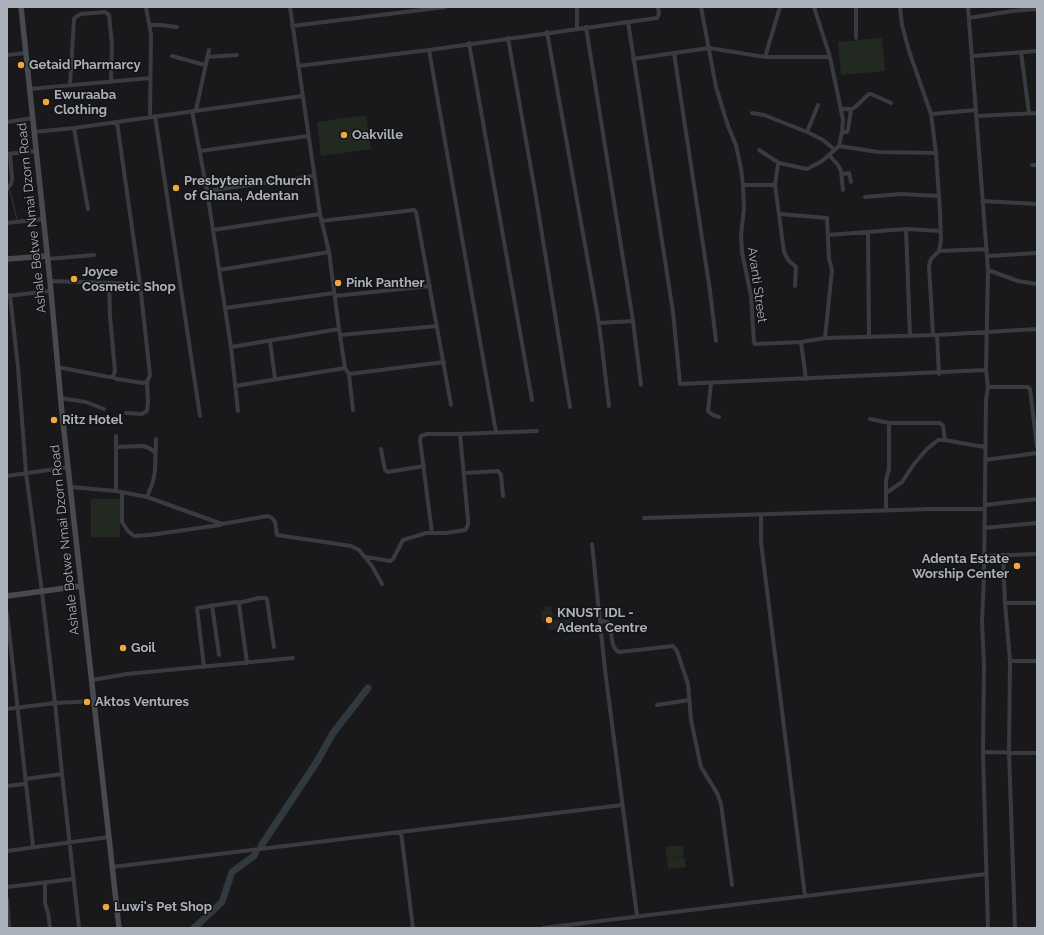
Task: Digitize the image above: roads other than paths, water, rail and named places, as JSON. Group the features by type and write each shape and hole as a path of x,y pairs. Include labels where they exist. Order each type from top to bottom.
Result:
{"main road":[{"name":"Ashale Botwe Nmai Dzorn Road","path":"21,7 50,281 60,398 69,467 119,928"},
{"path":"7,259 47,257"},
{"path":"7,596 81,586"}],"street":[{"path":"146,7 150,25 151,50 150,117"},
{"path":"290,7 321,221 329,252 339,329 345,368 349,374 353,410"},
{"path":"292,26 445,7"},
{"path":"577,7 577,28"},
{"path":"298,66 429,50 547,32 657,18 659,14 658,7"},
{"name":"Avanti Street","path":"701,7 710,48 716,87 728,126 736,145 743,185 744,208 741,236 742,252 752,304 755,344 801,342 825,338 935,335 1037,329"},
{"path":"765,57 780,7"},
{"path":"759,150 779,163 807,169 818,164 839,146 843,120 830,57 814,7"},
{"path":"856,7 856,38"},
{"path":"900,7 902,25 909,51 931,114 936,153 941,231 939,251 931,259 929,265 939,374"},
{"path":"968,7 973,56 982,201 988,256 986,370 988,387 986,400 982,621 984,666 983,752 988,928"},
{"path":"970,18 1012,9 1037,9"},
{"path":"70,85 74,20 76,16 80,14 105,12 109,15 112,45 111,81"},
{"path":"628,22 673,312 680,383 682,385 939,374 986,370"},
{"path":"150,25 177,27"},
{"path":"586,27 633,321 641,385"},
{"path":"547,32 599,323 609,406"},
{"path":"508,38 536,197 570,407"},
{"path":"469,44 532,400"},
{"path":"633,59 710,48 765,57 830,57"},
{"path":"209,50 194,110 231,347 238,411"},
{"path":"429,50 496,432"},
{"path":"973,56 1037,51"},
{"path":"1021,52 1029,113"},
{"path":"7,55 26,53"},
{"path":"674,53 710,291 716,341"},
{"path":"207,57 237,55"},
{"path":"172,56 206,65"},
{"path":"30,89 150,78"},
{"path":"841,109 854,108 869,94 891,102"},
{"path":"34,132 74,128 302,96"},
{"path":"808,132 818,105"},
{"path":"842,132 848,130 851,109"},
{"path":"931,114 976,110"},
{"path":"752,113 764,115 808,132 823,140 835,150"},
{"path":"977,116 1037,113"},
{"path":"155,116 200,416"},
{"path":"7,122 33,118"},
{"path":"117,122 140,284 150,375 147,382 147,411 142,414 126,413"},
{"path":"74,128 88,209"},
{"path":"200,151 308,136"},
{"path":"839,146 878,152 936,153"},
{"path":"8,188 12,179 8,154 36,151"},
{"path":"829,155 838,165 843,190"},
{"path":"779,163 775,185 784,252 788,260 796,267 795,286"},
{"path":"841,174 849,173 851,182"},
{"path":"207,190 314,176"},
{"path":"743,185 775,185"},
{"path":"865,197 901,194 939,196"},
{"path":"982,201 1037,204"},
{"path":"321,221 414,210 416,212 451,405"},
{"path":"213,230 320,214"},
{"path":"779,214 827,218 829,258 832,270 825,338"},
{"path":"7,223 43,219"},
{"path":"828,235 906,229 941,231"},
{"path":"906,229 910,336"},
{"path":"868,233 869,336"},
{"path":"939,251 987,248"},
{"path":"219,270 329,252"},
{"path":"988,256 1037,253"},
{"path":"47,257 94,256"},
{"path":"988,270 1018,281 1037,284"},
{"path":"50,281 140,284"},
{"path":"109,283 110,316 115,371 112,377"},
{"path":"225,308 430,286"},
{"path":"50,291 8,296 18,367 26,473 55,703 79,928"},
{"path":"599,323 633,321"},
{"path":"340,335 437,326"},
{"path":"231,347 339,329"},
{"path":"270,341 275,379"},
{"path":"801,342 806,379"},
{"path":"349,374 444,362"},
{"path":"938,364 947,373"},
{"path":"58,367 117,379 147,382"},
{"path":"235,386 345,368"},
{"path":"711,384 708,411 720,417"},
{"path":"988,387 1030,388 1037,447"},
{"path":"60,398 86,402 104,409"},
{"path":"870,419 890,422 940,423 943,426 945,440"},
{"path":"886,511 886,480 889,469 890,422"},
{"path":"432,533 420,440 421,436 427,434 537,431"},
{"path":"366,557 390,561 393,559 403,540 426,533 465,530 468,525 460,434"},
{"path":"116,436 116,490"},
{"path":"147,497 154,476 156,439"},
{"path":"886,493 902,482 914,464 927,449 938,440 986,447"},
{"path":"116,447 143,446 156,453"},
{"path":"381,449 385,470 388,472 424,466"},
{"path":"985,460 1037,453"},
{"path":"7,476 69,467"},
{"path":"464,473 498,471 501,475 503,496"},
{"path":"71,487 116,490 147,497 222,524"},
{"path":"122,492 122,522 128,531 134,536 150,535 268,516 275,522 277,534 351,546 359,550 366,557 382,584"},
{"path":"644,518 984,507 1037,499"},
{"path":"761,515 761,542 805,896"},
{"path":"984,528 1037,523"},
{"path":"592,544 605,670 637,916"},
{"path":"984,556 1037,554"},
{"path":"1003,555 1010,661 1009,752 1015,928"},
{"path":"204,667 197,608 266,598 274,647"},
{"path":"238,602 246,663"},
{"path":"1005,603 1037,603"},
{"path":"212,605 219,655"},
{"path":"7,612 33,846"},
{"path":"600,622 604,621 609,623 613,645 619,652 673,646 677,651 688,684 694,733 701,767 717,793 721,804 732,885"},
{"path":"92,680 127,674 293,658"},
{"path":"1010,661 1037,661"},
{"path":"657,705 689,700"},
{"path":"7,709 55,703 94,701"},
{"path":"983,752 1037,753"},
{"path":"7,786 62,774"},
{"path":"112,867 622,805"},
{"path":"401,832 413,928"},
{"path":"7,851 33,846 109,837"},
{"path":"543,928 986,874"},
{"path":"7,887 73,879"},
{"path":"45,883 45,903 50,928"},
{"path":"7,899 10,928"}],"waterway":[{"path":"8,190 10,191 17,219"},
{"path":"261,846 318,760 333,733 368,688"},
{"path":"194,928 222,902 232,872 254,856 256,852"}],"place":[{"name":"Getaid Pharmarcy","path":"21,65"},
{"name":"Ewuraaba Clothing","path":"46,102"},
{"name":"Oakville","path":"344,135"},
{"name":"Presbyterian Church of Ghana, Adentan","path":"176,188"},
{"name":"Joyce Cosmetic Shop","path":"74,279"},
{"name":"Pink Panther","path":"338,283"},
{"name":"Ritz Hotel","path":"54,420"},
{"name":"Adenta Estate Worship Center","path":"1017,566"},
{"name":"KNUST IDL - Adenta Centre","path":"549,620"},
{"name":"Goil","path":"123,648"},
{"name":"Aktos Ventures","path":"87,702"},
{"name":"Luwi's Pet Shop","path":"106,907"}]}
